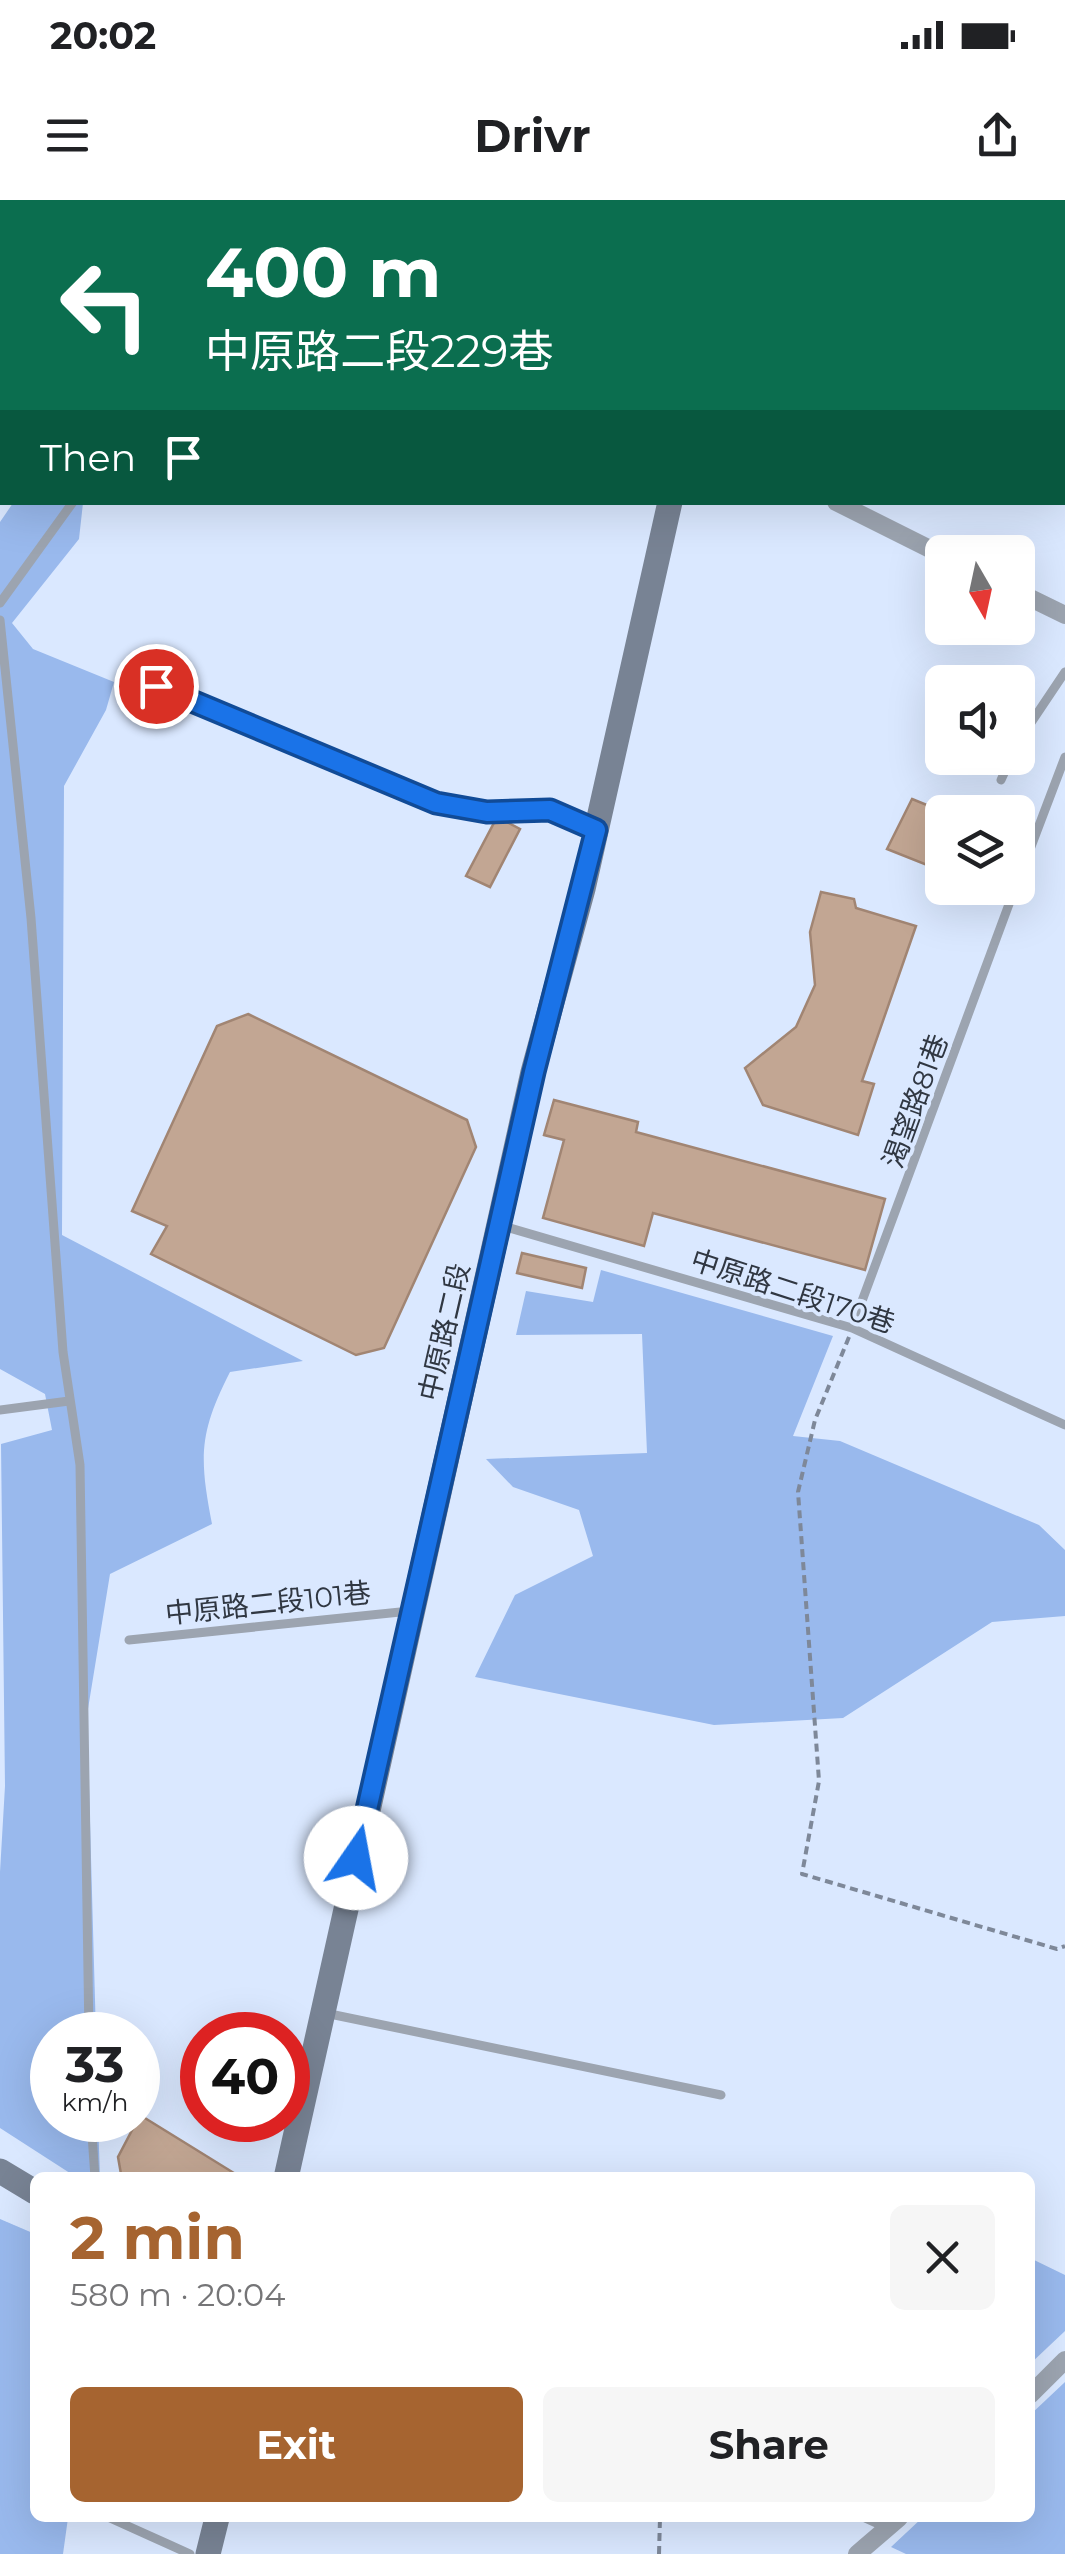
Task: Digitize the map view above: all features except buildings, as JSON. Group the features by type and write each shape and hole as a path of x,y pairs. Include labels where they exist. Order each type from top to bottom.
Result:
{"street":[{"name":"中原路二段","path":"287,2172 499,1224 596,830 669,505"},
{"path":"842,505 925,546"},
{"path":"1035,601 1065,616"},
{"path":"0,2171 30,2189"},
{"path":"1035,2390 1065,2360"},
{"path":"208,2554 216,2522"},
{"path":"857,2554 893,2523"}],"lane":[{"path":"0,603 71,505"},
{"path":"0,620 31,918 63,1352 80,1465 89,2012"},
{"path":"124,671 220,716 436,803 487,812 550,810 596,830"},
{"path":"1035,717 1065,672"},
{"name":"渴望路81巷","path":"1035,835 1065,757"},
{"path":"1001,780 1003,775"},
{"name":"渴望路81巷","path":"852,1328 1008,905"},
{"name":"中原路二段170巷","path":"499,1224 852,1328 1065,1425"},
{"path":"0,1410 70,1401"},
{"name":"中原路二段101巷","path":"129,1640 411,1611"},
{"path":"322,2013 721,2095"},
{"path":"93,2142 95,2172"},
{"path":"119,2522 190,2554"}],"path":[{"path":"852,1328 815,1420 798,1492 819,1782 802,1874 1056,1949 1065,1946"},
{"path":"659,2554 660,2522"}],"shaded area":[{"path":"12,505 83,505 79,539 12,623 33,649 114,682 106,710 64,786 62,1235 303,1361 230,1372 212,1412 204,1446 212,1524 110,1574 87,1715 95,2012 30,2012 30,2142 99,2142 100,2172 68,2172 0,2128 0,1872 5,1786 1,1444 52,1430 45,1394 0,1369 0,522"},
{"path":"601,1270 833,1336 793,1436 840,1441 1039,1525 1065,1550 1065,1616 992,1622 843,1718 714,1725 475,1677 515,1595 593,1556 579,1510 513,1487 486,1459 647,1453 642,1334 516,1335 526,1291 593,1302"},
{"path":"0,2219 30,2232 30,2522 67,2522 63,2554 0,2554"},
{"path":"1035,2260 1065,2275 1065,2331 1035,2359"},
{"path":"1065,2382 1065,2554 906,2554 891,2547 918,2522 1035,2522 1035,2410"}],"route":[{"path":"156,686 220,716 436,803 487,812 550,810 596,830 534,1072 356,1858"}]}
